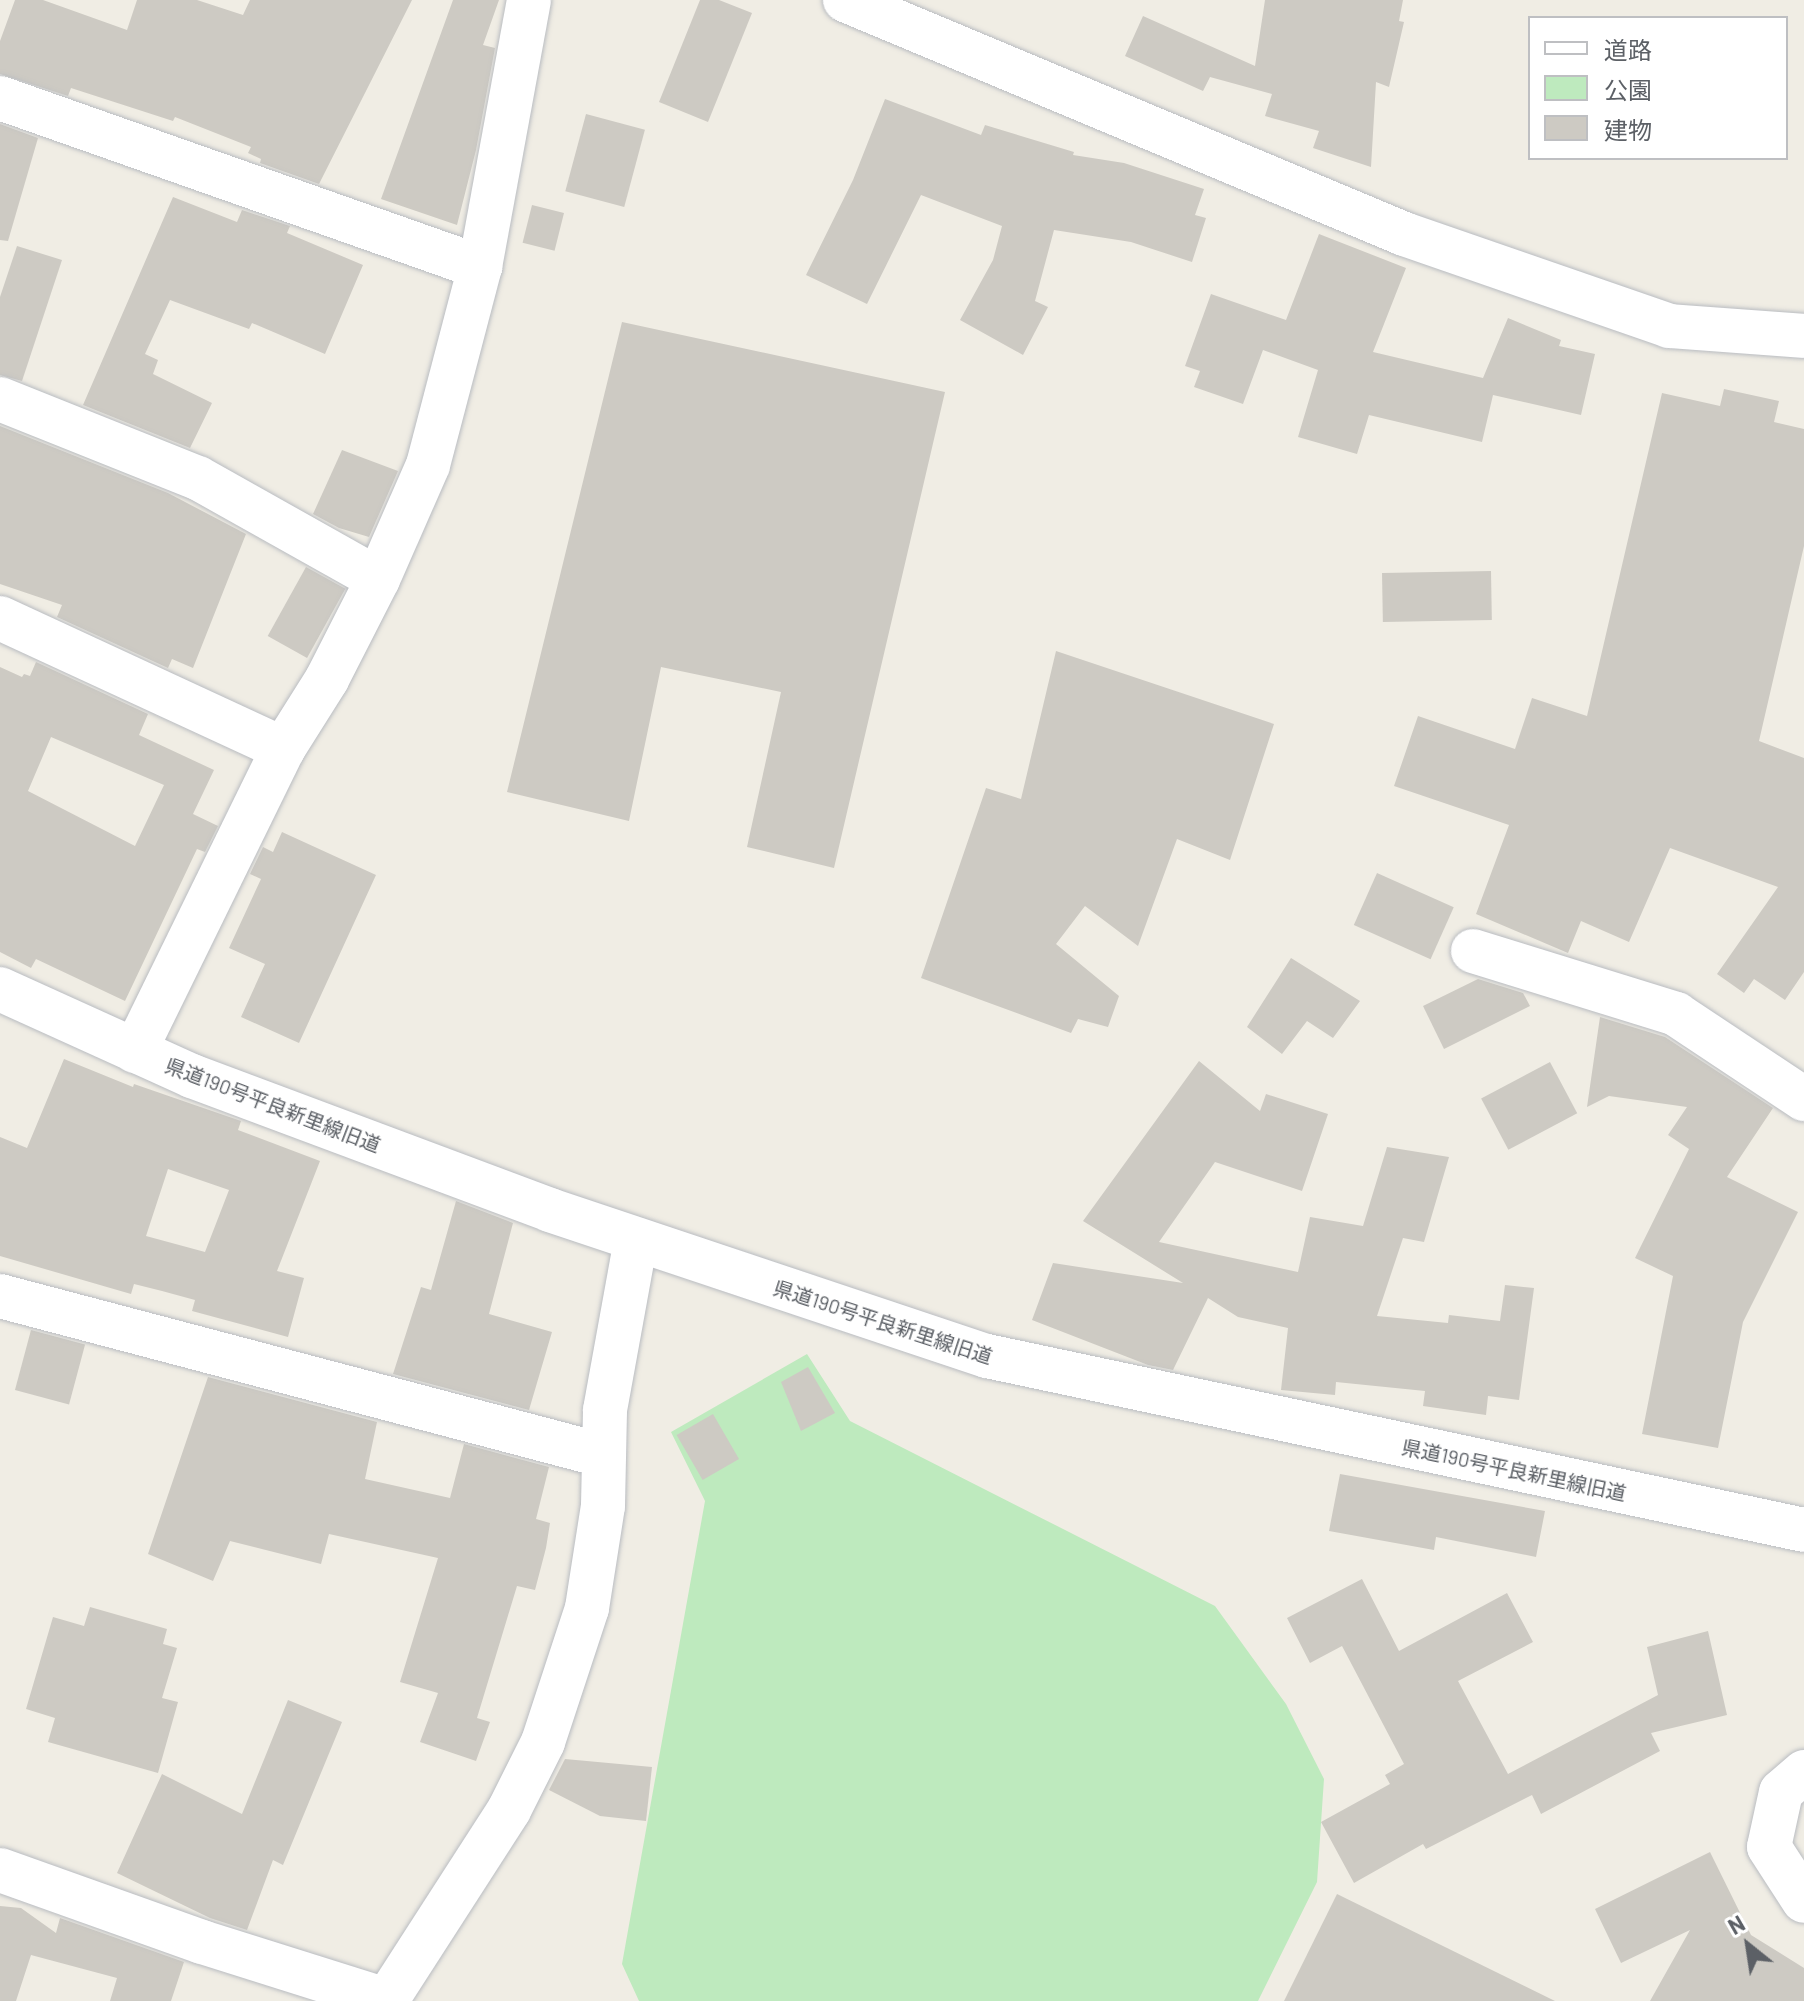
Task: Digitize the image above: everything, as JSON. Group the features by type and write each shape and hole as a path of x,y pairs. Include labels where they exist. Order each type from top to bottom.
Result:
{"street":[{"path":"135,1051 283,749 327,679 378,579 428,465 480,267 529,0"},
{"path":"845,0 1433,244 1669,326 1804,336"},
{"path":"0,98 480,267"},
{"path":"0,399 198,478 378,579"},
{"path":"0,618 283,749"},
{"path":"1473,951 1676,1014 1804,1099"},
{"name":"県道190号平良新里線旧道","path":"0,989 207,1082 636,1240 987,1356 1804,1530"},
{"path":"0,1870 202,1942 387,2001 509,1810 543,1742 587,1608 603,1506 605,1410 636,1240"},
{"path":"0,1296 602,1455"},
{"path":"1804,1772 1781,1792 1769,1847 1804,1901"}],"green space":[{"path":"807,1354 850,1421 1215,1606 1286,1704 1324,1779 1317,1882 1258,2001 639,2001 622,1964 705,1501 671,1432"}],"building":[{"path":"15,0 43,0 127,30 137,0 197,0 243,15 250,0 412,0 319,184 260,163 261,159 248,153 251,147 175,117 173,121 71,88 68,96 0,74 0,41"},
{"path":"453,0 499,0 483,45 495,48 476,150 457,225 381,199"},
{"path":"700,0 719,0 752,13 708,122 659,102"},
{"path":"1265,0 1403,0 1399,21 1404,22 1389,87 1376,82 1371,167 1313,148 1319,131 1265,116 1272,94 1210,77 1203,91 1125,56 1143,16 1255,66"},
{"path":"885,99 981,135 985,125 1074,152 1073,155 1124,163 1204,189 1195,215 1206,218 1192,262 1131,242 1054,230 1035,301 1048,307 1023,355 960,320 993,260 1002,226 921,195 867,304 806,275 853,180"},
{"path":"586,114 645,130 624,207 565,191"},
{"path":"0,124 38,138 8,241 0,240"},
{"path":"173,197 237,222 242,210 290,226 287,233 363,265 325,354 252,323 249,329 170,300 145,354 158,360 153,374 212,403 190,448 83,405"},
{"path":"532,205 564,213 555,251 523,243"},
{"path":"1319,234 1406,268 1373,352 1483,378 1508,318 1561,340 1559,346 1595,354 1581,415 1493,395 1482,442 1369,415 1357,454 1298,437 1318,370 1263,350 1243,404 1194,387 1200,371 1185,366 1211,294 1286,320"},
{"path":"17,246 62,260 22,381 0,375 0,297"},
{"path":"622,322 945,392 834,868 747,847 781,692 661,667 629,821 507,792"},
{"path":"1724,389 1779,401 1774,422 1804,429 1804,546 1759,741 1804,758 1804,972 1785,1000 1754,979 1744,993 1717,974 1778,887 1670,848 1629,942 1581,921 1568,953 1476,914 1509,825 1394,786 1418,716 1515,749 1532,698 1587,716 1662,393 1720,406"},
{"path":"0,426 168,493 246,534 193,668 172,659 168,668 57,617 62,605 0,584"},
{"path":"342,450 398,471 369,537 339,528 313,514"},
{"path":"306,567 345,589 307,658 268,636"},
{"path":"1491,571 1492,620 1383,622 1382,573"},
{"path":"1056,651 1274,724 1230,860 1177,839 1138,946 1085,906 1056,944 1119,996 1108,1027 1078,1019 1071,1033 921,978 986,788 1021,799"},
{"path":"36,662 148,714 139,735 214,770 193,814 218,826 205,852 197,849 125,1001 36,959 31,968 0,952 0,667 22,677 24,674 30,676","holes":["51,737 164,785 135,846 28,791"]},
{"path":"282,832 376,875 299,1043 241,1017 265,964 229,948 261,879 250,874 263,847 273,852"},
{"path":"1377,873 1454,907 1431,959 1354,925"},
{"path":"1291,958 1360,1001 1333,1038 1307,1021 1282,1054 1247,1027"},
{"path":"1478,979 1523,993 1530,1006 1444,1049 1423,1006"},
{"path":"1600,1017 1665,1037 1773,1108 1727,1177 1798,1212 1743,1322 1718,1448 1642,1434 1673,1276 1635,1258 1689,1149 1668,1135 1687,1107 1609,1096 1587,1107"},
{"path":"64,1059 133,1087 134,1084 241,1121 238,1130 320,1161 277,1271 304,1278 288,1337 192,1311 195,1300 134,1284 131,1294 0,1256 0,1137 27,1148","holes":["168,1169 229,1190 205,1252 146,1236"]},
{"path":"1199,1061 1260,1111 1266,1094 1328,1114 1302,1191 1215,1162 1159,1242 1298,1272 1310,1217 1363,1226 1387,1147 1449,1157 1424,1242 1403,1238 1377,1316 1448,1323 1449,1315 1500,1321 1505,1285 1534,1288 1519,1400 1488,1396 1486,1415 1423,1406 1425,1391 1336,1382 1335,1395 1281,1390 1288,1328 1238,1317 1208,1298 1173,1370 1148,1365 1032,1320 1053,1263 1183,1283 1083,1221"},
{"path":"1550,1062 1577,1113 1508,1150 1481,1099"},
{"path":"456,1201 513,1223 489,1314 552,1332 529,1410 393,1374 421,1287 431,1290"},
{"path":"31,1330 85,1344 69,1404 15,1390"},
{"path":"808,1367 835,1413 801,1431 781,1382"},
{"path":"208,1377 377,1422 365,1479 450,1498 464,1444 549,1467 536,1519 550,1523 546,1548 535,1590 517,1586 477,1718 490,1722 476,1761 420,1742 438,1693 400,1682 438,1558 329,1534 321,1564 230,1541 213,1581 148,1554"},
{"path":"713,1414 739,1459 703,1480 677,1435"},
{"path":"1340,1474 1545,1511 1536,1557 1436,1537 1434,1550 1329,1531"},
{"path":"1362,1579 1399,1651 1507,1593 1533,1642 1458,1681 1508,1774 1658,1695 1647,1647 1708,1631 1727,1715 1651,1733 1660,1751 1541,1814 1532,1795 1426,1849 1423,1844 1354,1883 1321,1822 1390,1784 1385,1775 1404,1764 1342,1646 1310,1663 1287,1618"},
{"path":"90,1607 167,1629 163,1644 177,1648 162,1698 178,1702 158,1773 48,1742 55,1718 26,1709 53,1617 84,1626"},
{"path":"288,1700 342,1722 283,1865 273,1860 247,1930 210,1918 117,1873 162,1774 242,1814"},
{"path":"565,1759 652,1767 646,1821 600,1816 549,1790"},
{"path":"1710,1852 1751,1935 1804,1968 1804,2001 1650,2001 1690,1930 1621,1963 1595,1909"},
{"path":"1337,1894 1555,2001 1284,2001"},
{"path":"0,1906 21,1908 56,1933 60,1918 184,1962 171,2001 110,2001 117,1978 31,1955 16,2001 0,2001"}]}
